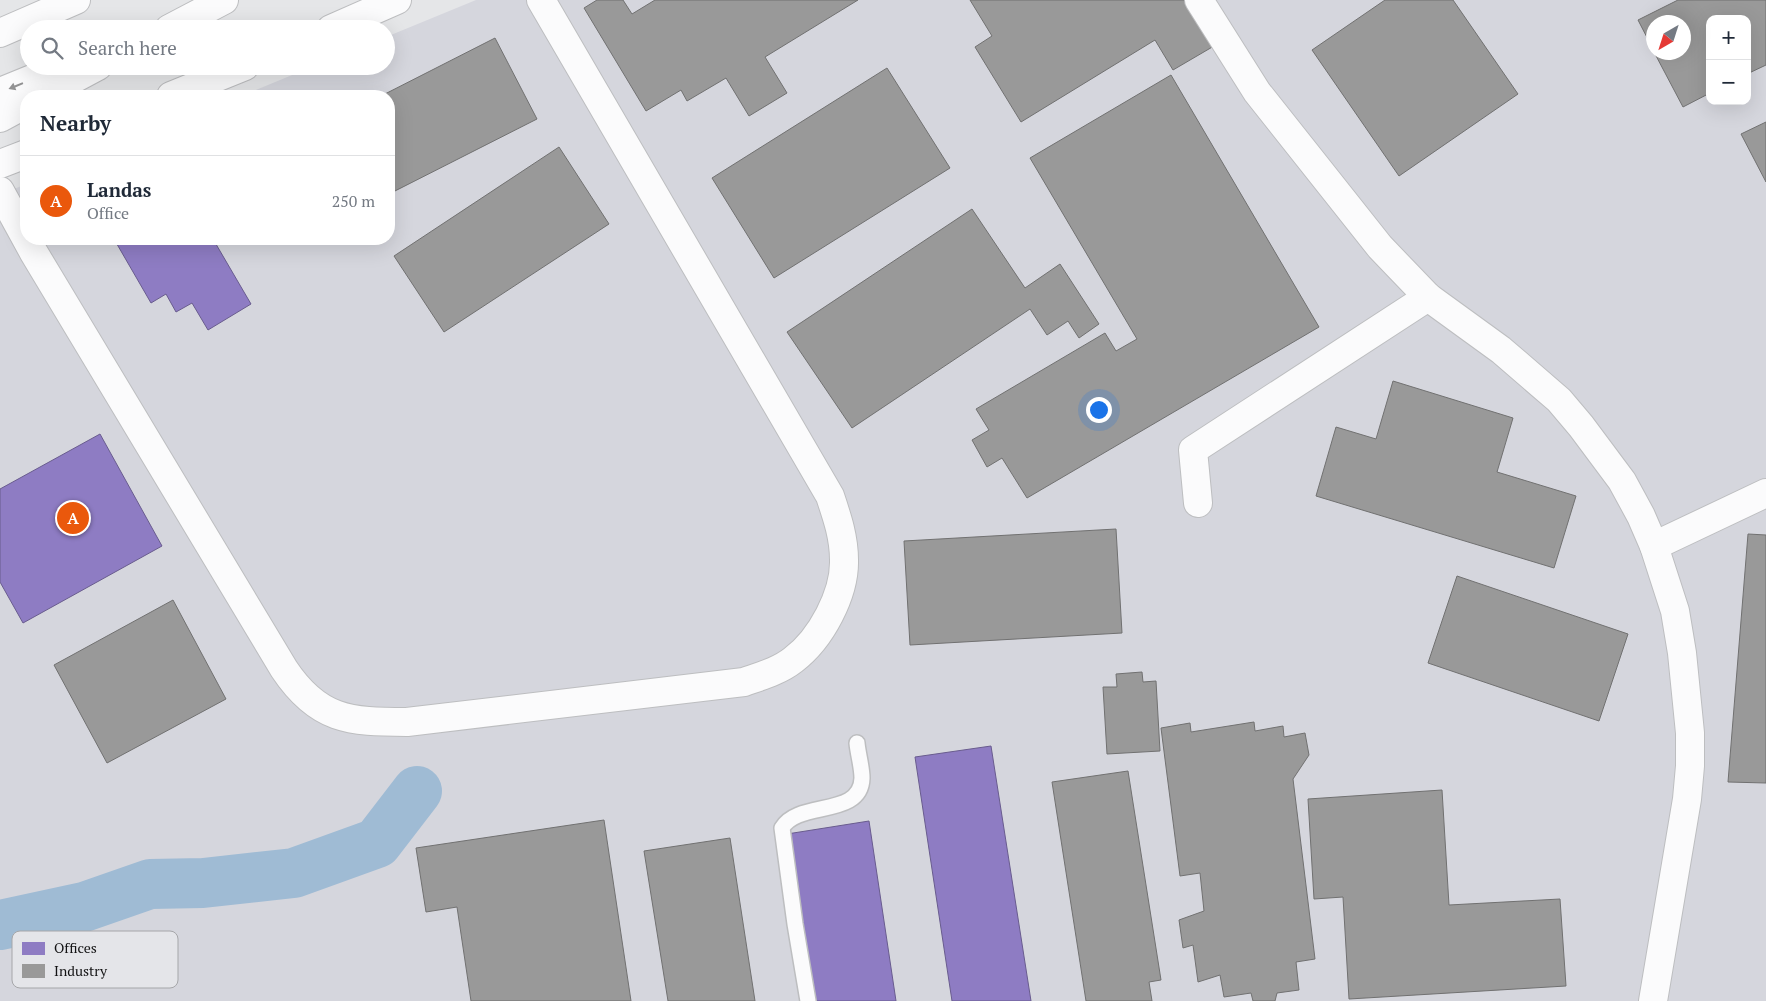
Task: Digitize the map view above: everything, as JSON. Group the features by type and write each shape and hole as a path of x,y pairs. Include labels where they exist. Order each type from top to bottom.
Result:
{"main road":[{"path":"30,20 76,0"},
{"path":"351,20 397,0"},
{"path":"30,245 284,669 303,694 314,704 331,713 363,721 407,722 744,682 778,670 794,660 819,631 829,616 842,579 844,561 843,540 838,519 825,487 541,0"},
{"path":"1199,0 1234,58 1273,112 1380,247 1428,297 1501,350 1559,400 1622,481 1641,516 1654,546 1675,612 1682,653 1689,724 1690,766 1687,798 1653,1001"},
{"path":"178,20 216,4"},
{"path":"185,20 216,4"},
{"path":"0,33 20,24"},
{"path":"0,92 42,75"},
{"path":"53,90 81,75"},
{"path":"186,90 223,75"},
{"path":"0,118 20,107"},
{"path":"0,164 20,156"},
{"path":"0,191 20,227"},
{"path":"1198,503 1193,450 1428,297"},
{"path":"1654,546 1766,492"}],"lane":[{"path":"808,1001 782,828 787,820 797,814 842,804 854,795 862,779 857,743"}],"shaded area":[{"path":"476,0 1766,0 1766,1001 0,1001 0,195 20,187 20,245 395,245 395,90 256,90 292,75 395,75 395,33"}],"building: Offices":[{"path":"117,245 217,245 251,304 208,330 192,303 176,312 166,294 151,303"},
{"path":"100,434 162,546 23,623 0,582 0,489"},
{"path":"991,746 1031,1001 952,1001 915,757"},
{"path":"869,821 896,1001 813,1001 787,834"}],"building: Industry":[{"path":"597,0 623,0 632,14 655,0 858,0 765,57 787,93 749,116 726,78 687,101 681,90 646,111 584,8"},
{"path":"970,0 1185,0 1214,46 1173,70 1155,40 1021,122 975,47 992,36"},
{"path":"1385,0 1453,0 1518,94 1399,176 1312,50"},
{"path":"1678,0 1766,0 1766,65 1751,72 1751,15 1706,15 1706,95 1683,107 1658,60 1691,60 1691,15 1648,15"},
{"path":"1646,16 1646,36 1638,20"},
{"path":"495,38 537,119 395,191 395,90 393,90"},
{"path":"887,68 950,168 774,278 712,178"},
{"path":"1171,75 1319,327 1027,498 1002,458 987,467 972,440 989,430 976,409 1105,333 1116,351 1137,339 1030,158"},
{"path":"1766,122 1766,182 1741,134"},
{"path":"559,147 609,224 444,332 394,256"},
{"path":"972,209 1025,288 1060,264 1099,324 1079,338 1068,321 1047,335 1030,309 852,428 787,332"},
{"path":"1393,381 1513,418 1497,472 1576,496 1554,568 1316,496 1336,427 1376,439"},
{"path":"1116,529 1122,633 910,645 904,541"},
{"path":"1748,534 1766,535 1766,783 1728,782"},
{"path":"1457,576 1628,634 1599,721 1428,663"},
{"path":"173,600 226,699 107,763 54,665"},
{"path":"1142,672 1143,682 1156,681 1160,751 1107,754 1103,687 1117,687 1116,674"},
{"path":"1254,722 1255,731 1283,726 1284,737 1305,733 1309,755 1293,779 1315,959 1296,962 1299,990 1277,993 1275,1001 1253,1001 1251,993 1224,997 1220,975 1198,982 1193,945 1183,948 1179,920 1204,911 1200,873 1180,876 1161,728 1190,723 1191,732"},
{"path":"1128,771 1161,980 1149,982 1152,1001 1086,1001 1052,782"},
{"path":"1442,790 1449,905 1560,899 1566,986 1349,999 1343,897 1314,899 1308,799"},
{"path":"604,820 631,1001 471,1001 457,907 426,912 416,848"},
{"path":"730,838 755,1001 668,1001 644,851"}],"waterway":[{"path":"0,925 84,907 150,884 203,883 294,873 377,843 417,791"}],"place":[{"name":"Landas","path":"73,518"}]}
